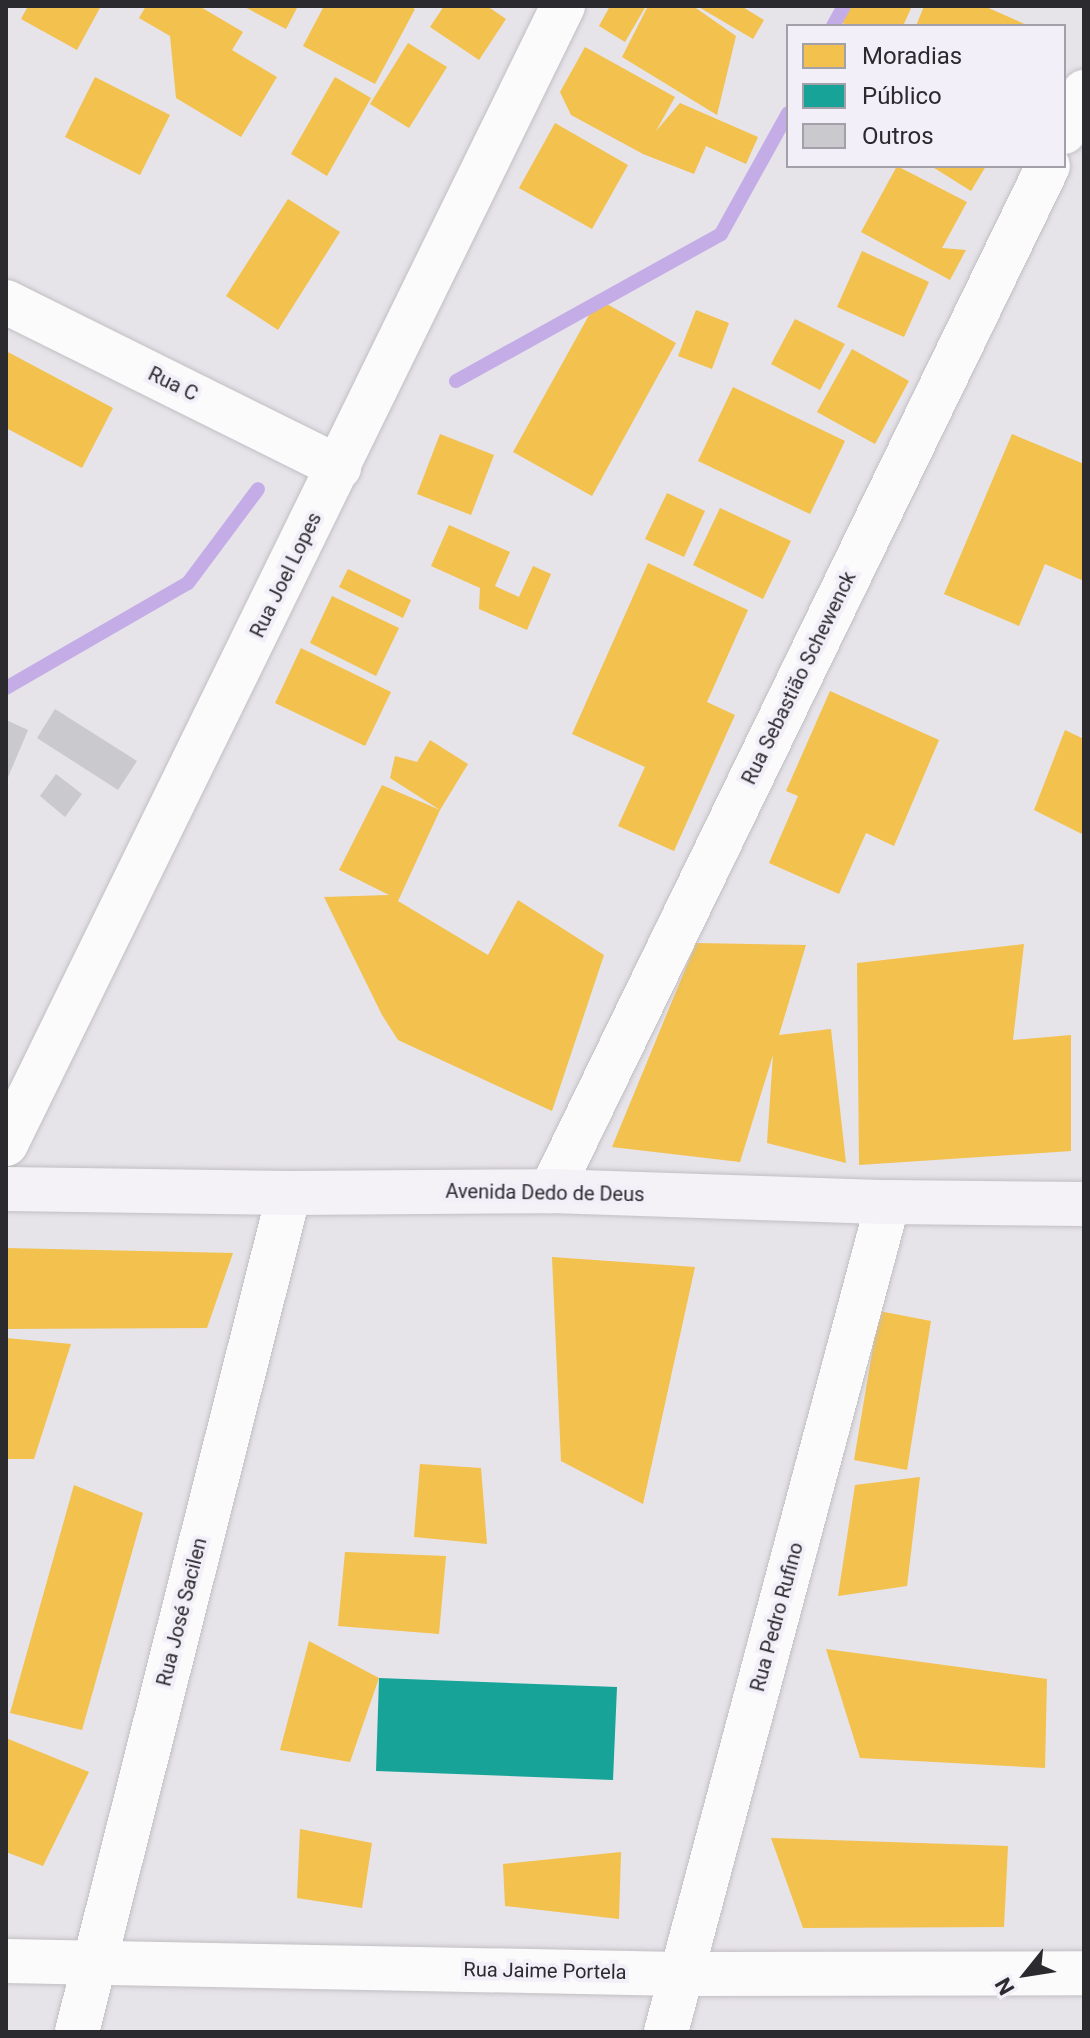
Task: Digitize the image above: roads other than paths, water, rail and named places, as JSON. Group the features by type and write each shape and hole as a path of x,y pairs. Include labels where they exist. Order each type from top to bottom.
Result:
{"main road":[{"name":"Avenida Dedo de Deus","path":"6,1189 289,1193 551,1191 888,1202 1084,1204"}],"street":[{"name":"Rua Joel Lopes","path":"6,1144 561,7"},
{"path":"1066,129 1084,92"},
{"path":"1066,134 1084,145"},
{"name":"Rua Sebastião Schewenck","path":"551,1191 1047,168"},
{"name":"Rua C","path":"6,302 339,467"},
{"name":"Rua José Sacilen","path":"77,2032 289,1193"},
{"name":"Rua Pedro Rufino","path":"666,2032 888,1202"},
{"name":"Rua Jaime Portela","path":"6,1961 680,1974 1084,1973"}],"waterway":[{"path":"834,24 844,6"},
{"path":"456,381 721,234 786,117"},
{"path":"6,688 188,583 258,489"}]}
